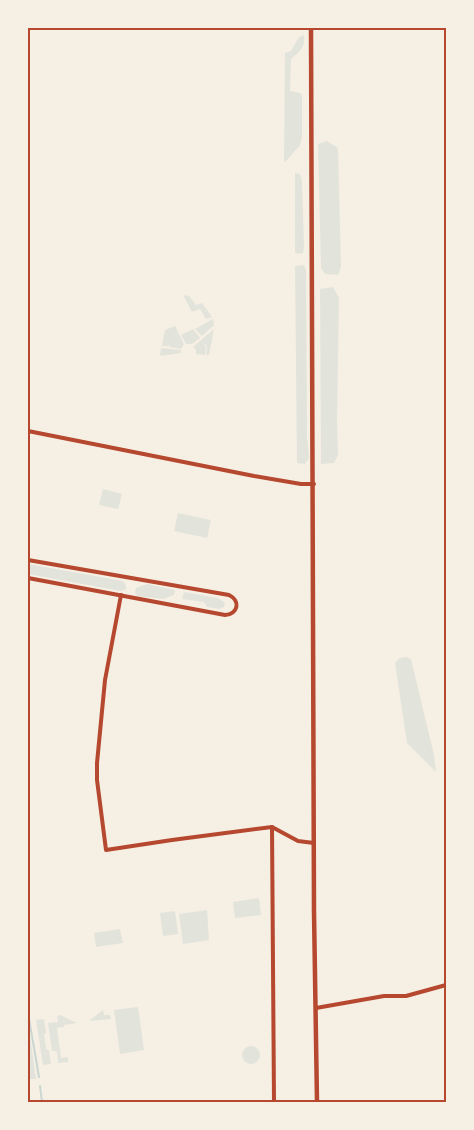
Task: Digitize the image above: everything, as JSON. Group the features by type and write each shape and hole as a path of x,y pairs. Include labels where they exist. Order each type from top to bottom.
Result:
{"street":[{"path":"311,28 314,843 317,1102"},
{"path":"28,431 254,476 300,484 314,484"},
{"path":"28,560 228,595 233,598 237,607 234,612 225,616 28,578"},
{"path":"121,595 105,680 97,763 97,780 106,850 167,840 272,827 298,841 314,843"},
{"path":"272,827 274,1102"},
{"path":"316,1008 384,996 406,996 446,985"}],"shaded area":[{"path":"304,35 303,46 291,59 290,91 302,95 302,138 299,147 284,162 285,53 291,51 299,37"},
{"path":"327,141 338,148 341,267 338,275 325,274 321,268 318,144"},
{"path":"295,173 300,174 302,181 304,247 303,253 299,254 295,253"},
{"path":"304,265 306,270 307,437 309,458 305,464 297,463 295,266"},
{"path":"333,287 339,298 338,455 334,463 321,464 320,289"},
{"path":"183,295 189,296 196,305 202,303 212,317 206,319 200,309 192,312"},
{"path":"213,319 214,325 202,336 195,329"},
{"path":"175,326 184,344 181,349 168,345 162,346 165,330"},
{"path":"193,329 200,338 192,344 186,344 181,335"},
{"path":"214,329 209,355 206,355 207,346 203,343 206,347 205,355 196,354 196,350 193,347"},
{"path":"161,348 181,350 181,353 160,356"},
{"path":"103,489 122,494 118,509 99,505"},
{"path":"178,513 211,520 207,538 174,531"},
{"path":"28,564 123,581 126,589 121,591 28,574"},
{"path":"147,584 175,590 174,595 163,599 137,596 136,588"},
{"path":"184,592 218,598 225,603 224,607 219,609 207,607 204,602 182,599"},
{"path":"406,657 411,659 434,755 436,772 407,743 395,663 400,658"},
{"path":"259,898 261,915 235,918 233,902"},
{"path":"207,910 209,940 183,944 179,914"},
{"path":"175,911 178,934 163,936 160,913"},
{"path":"120,929 123,943 96,947 94,933"},
{"path":"138,1007 144,1050 120,1054 114,1010"},
{"path":"103,1010 104,1015 110,1015 111,1019 89,1021"},
{"path":"60,1015 77,1023 57,1028 61,1058 68,1057 68,1062 58,1063 57,1051 52,1051 48,1023 58,1022 57,1016"},
{"path":"44,1019 46,1049 49,1050 51,1064 43,1065 36,1020"},
{"path":"28,1022 36,1079 28,1079"},
{"path":"251,1046 259,1051 260,1055 255,1063 251,1064 243,1059 242,1055 247,1047"}],"waterway":[{"path":"28,1013 39,1077"},
{"path":"40,1086 42,1102"}]}
